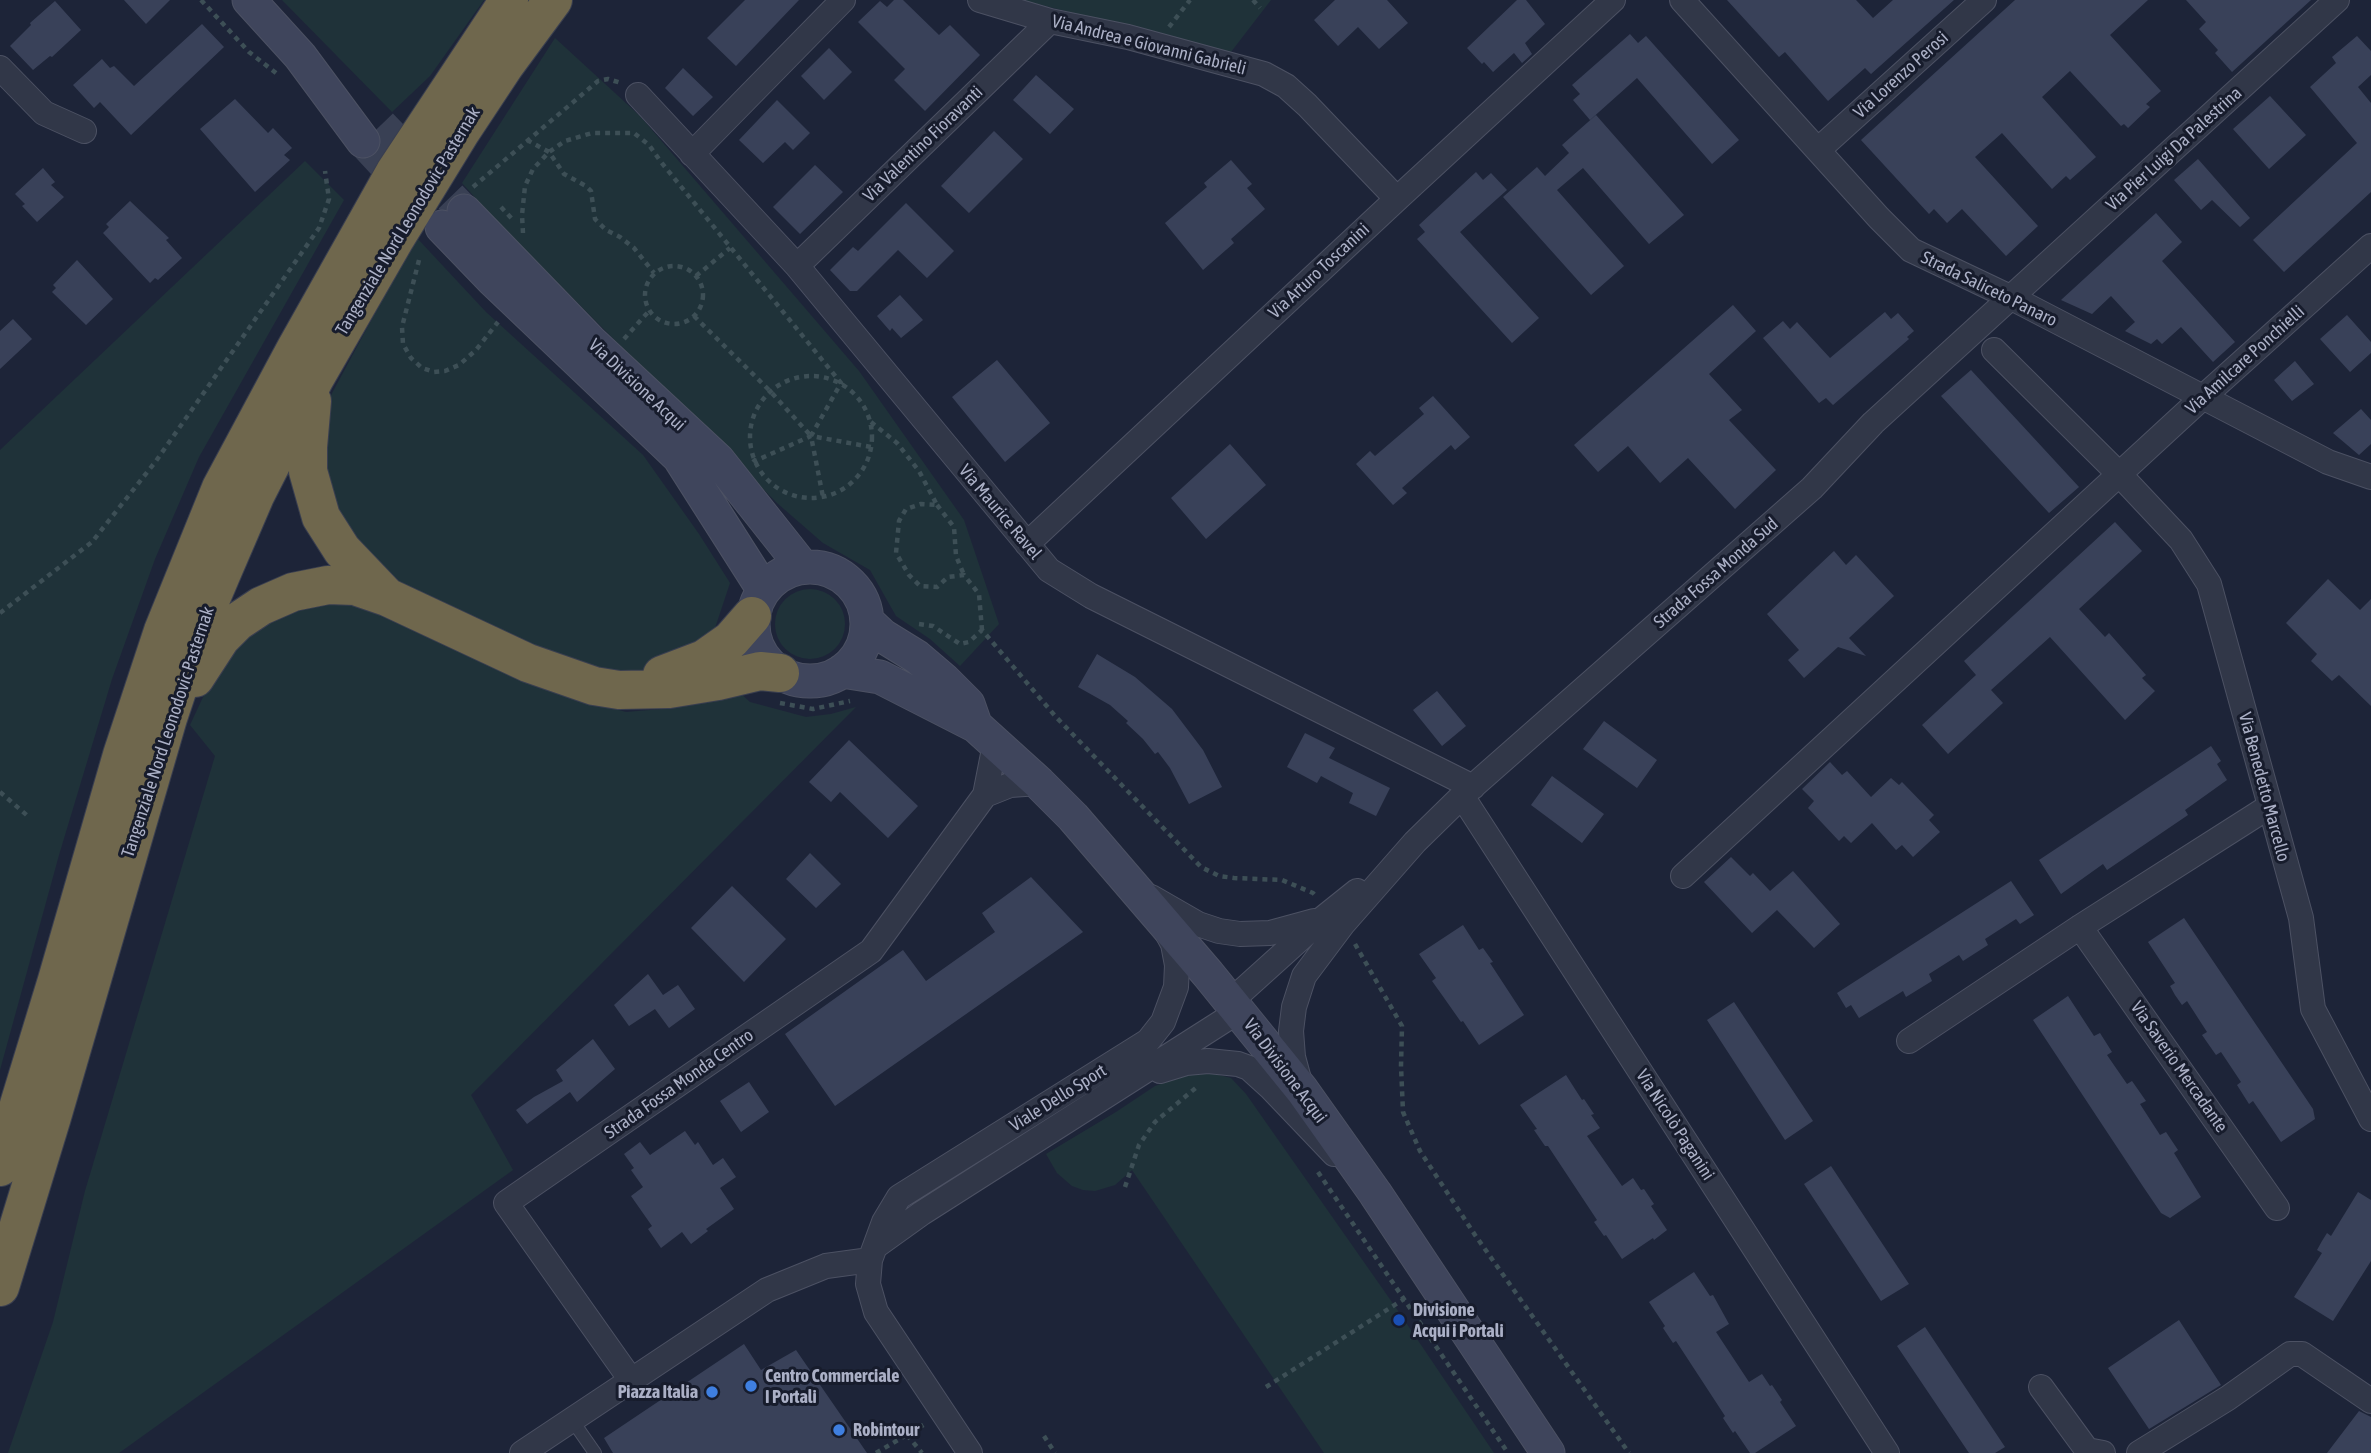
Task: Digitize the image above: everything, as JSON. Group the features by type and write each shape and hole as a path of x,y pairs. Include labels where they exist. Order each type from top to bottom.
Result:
{"highway":[{"name":"Tangenziale Nord Leonodovic Pasternak","path":"0,1287 35,1113 126,743 163,631 222,488 295,350 395,172 509,0"},
{"name":"Tangenziale Nord Leonodovic Pasternak","path":"0,1167 35,1113 196,635 255,496 315,378 395,239 460,133 553,0"},
{"path":"315,378 308,471 317,506 342,550 387,597"},
{"path":"169,718 222,638 237,622 261,606 293,592 328,585 355,586 387,597 528,663 594,686 618,690 669,689 760,671 778,687"},
{"path":"618,690 704,659 731,640 758,603"}],"main road":[{"path":"249,0 292,67 372,133"},
{"name":"Via Divisione Acqui","path":"460,208 590,341 718,460 803,566"},
{"name":"Via Divisione Acqui","path":"460,208 512,298 679,457 758,603"},
{"path":"803,566 820,567 847,579 863,601 868,622 861,651 852,663 850,684 824,680 794,680 778,687 755,642 758,603 785,572 803,566"},
{"name":"Via Divisione Acqui","path":"868,622 944,680 968,704 984,734"},
{"name":"Via Divisione Acqui","path":"850,684 880,677 984,734 1073,817 1235,1006 1301,1090 1375,1194 1548,1453"}],"street":[{"path":"692,155 843,0"},
{"name":"Via Andrea e Giovanni Gabrieli","path":"980,0 1050,21 1160,45 1264,74 1286,86 1396,199"},
{"name":"Via Arturo Toscanini","path":"1027,544 1396,199 1614,0"},
{"name":"Strada Saliceto Panaro","path":"1682,0 1911,250 2010,297 2328,461 2371,477"},
{"name":"Via Lorenzo Perosi","path":"1818,150 1984,0"},
{"name":"Via Pier Luigi Da Palestrina","path":"2010,297 2337,0"},
{"name":"Via Valentino Fioravanti","path":"797,266 1050,21"},
{"path":"0,68 44,113 84,131"},
{"name":"Via Maurice Ravel","path":"638,95 797,266 1049,570 1071,586 1467,792"},
{"name":"Via Amilcare Ponchielli","path":"2120,475 2371,246"},
{"name":"Strada Fossa Monda Sud","path":"1235,1006 1322,919 1415,842 1467,792 1812,488 1873,423 2010,297"},
{"name":"Via Benedetto Marcello","path":"1994,350 2120,475 2180,540 2209,584 2301,918 2313,1009 2371,1119"},
{"path":"1684,876 2120,475"},
{"name":"Strada Fossa Monda Centro","path":"631,1380 506,1203 871,951 985,795 994,749 984,734"},
{"path":"985,795 1010,785 1039,783"},
{"name":"Via Nicolò Paganini","path":"1467,792 1887,1453"},
{"path":"1909,1041 2080,926 2270,806"},
{"name":"Strada Fossa Monda Sud","path":"1301,1090 1293,1057 1291,1031 1294,1007 1304,976 1343,924 1415,842"},
{"path":"1125,878 1180,915 1219,931 1270,933 1322,919"},
{"name":"Viale Dello Sport","path":"970,1453 876,1312 868,1284 873,1253 884,1222 900,1197 1133,1052 1158,1030 1177,987 1178,976 1172,944 1160,917"},
{"name":"Via Saverio Mercadante","path":"2080,926 2277,1208"},
{"name":"Viale Dello Sport","path":"523,1453 767,1290 826,1266 873,1253 922,1213 1127,1084 1235,1006"},
{"name":"Viale Dello Sport","path":"1127,1084 1186,1063 1224,1061 1249,1068 1375,1194"},
{"path":"2139,1453 2228,1398 2290,1354 2302,1354 2371,1401"},
{"path":"2041,1387 2087,1450 2103,1453"}],"lane":[{"path":"572,1420 595,1453"}],"path":[{"path":"201,0 249,52 292,67"},
{"path":"1160,45 1167,29 1190,0"},
{"path":"1253,0 1260,8"},
{"path":"460,208 527,140 598,82 608,79 624,84 638,95"},
{"path":"528,243 523,233 522,215 525,186 533,169 549,152 565,141 592,133 634,133 649,145 841,383 855,394 865,407 871,422 871,447 863,470 852,482 838,492 823,497 806,497 783,490 764,475 751,447 752,420 758,407 770,391 801,376 829,378 841,383"},
{"path":"527,140 549,152 564,174 591,191 595,219 606,230 634,248 654,273"},
{"path":"0,613 92,542 156,461 319,228 330,199 325,171"},
{"path":"696,275 730,248"},
{"path":"420,253 402,327 402,344 422,368 445,372 459,365 476,351 505,312"},
{"path":"667,266 683,267 696,275 702,285 703,296 701,307 694,316 684,322 671,324 659,320 649,311 645,292 654,273 667,266"},
{"path":"633,349 623,340 649,311"},
{"path":"694,316 811,436 823,497"},
{"path":"811,436 841,383"},
{"path":"871,422 897,443 919,471 937,505 954,527 956,556 964,575 979,594 982,630"},
{"path":"755,460 811,436 871,447"},
{"path":"745,451 755,460"},
{"path":"937,505 921,504 906,509 899,521 896,553 909,575 920,586 937,587 948,577 964,575"},
{"path":"778,687 813,709 843,704 850,684"},
{"path":"0,792 30,818"},
{"path":"1125,1187 1139,1145 1154,1122 1207,1078"},
{"path":"1266,1387 1404,1299 1508,1453"},
{"path":"907,1435 922,1453"},
{"path":"1044,1436 1055,1453"}],"shaded area":[{"path":"282,0 484,0 430,76 392,112"},
{"path":"1021,0 1271,0 1231,52"},
{"path":"555,38 640,116 859,371 964,520 999,624 960,666 930,639 896,616 870,570 823,543 777,503 498,223 462,183"},
{"path":"305,161 344,200 199,457 155,559 112,679 59,855 0,1070 0,450"},
{"path":"416,237 486,312 643,455 730,583 715,628 719,640 641,673 586,673 400,590 323,497 323,410"},
{"path":"810,589 829,595 839,605 845,624 839,643 829,653 810,659 791,653 781,643 775,624 781,605 791,595"},
{"path":"341,601 375,609 557,693 626,712 673,708 740,693 750,702 806,717 856,707 471,1095 513,1170 119,1453 8,1453 53,1322 85,1191 215,756 190,725 225,650 298,602"},
{"path":"1199,1070 1231,1078 1246,1094 1494,1453 1324,1453 1132,1170 1115,1185 1095,1191 1072,1186 1057,1173 1046,1154 1155,1086"}],"building":[{"path":"124,0 170,0 146,24"},
{"path":"745,0 799,0 736,66 707,38"},
{"path":"894,0 903,0 939,35 950,25 980,55 925,111 894,80 905,69 858,22 880,1 887,7"},
{"path":"1335,0 1387,0 1408,23 1379,49 1358,27 1338,46 1314,20"},
{"path":"1517,0 1526,0 1545,24 1525,43 1532,54 1522,63 1514,53 1493,72 1467,48"},
{"path":"1727,0 1856,0 1873,18 1893,0 1954,0 1871,74 1865,68 1828,101 1785,52 1779,57"},
{"path":"2015,0 2148,0 2110,35 2161,91 2146,104 2150,107 2128,128 2124,124 2121,126 2070,71 2042,97 2096,157 2070,180 2066,176 2052,189 2002,133 1975,157 2038,226 2006,256 1962,209 1947,223 1934,209 1929,214 1861,140"},
{"path":"2186,0 2311,0 2232,72 2215,53 2218,50 2199,29 2206,22"},
{"path":"55,1 81,30 52,57 33,70 10,46 30,23"},
{"path":"202,24 224,47 131,135 100,102 94,108 73,85 102,59 110,68 114,66 134,86"},
{"path":"1630,34 1638,43 1646,36 1739,140 1712,164 1637,78 1590,120 1573,100 1580,94 1572,85"},
{"path":"2357,36 2371,51 2371,75 2358,87 2371,103 2371,192 2284,272 2253,240 2357,143 2310,87 2336,63 2332,57"},
{"path":"829,48 852,72 824,100 801,76"},
{"path":"683,68 713,97 693,116 665,88"},
{"path":"1036,75 1074,109 1050,134 1013,100"},
{"path":"2270,96 2306,135 2269,169 2233,129"},
{"path":"235,99 268,133 273,128 292,148 284,155 290,160 255,192 200,129"},
{"path":"777,100 810,133 793,150 785,142 763,163 739,140"},
{"path":"1596,115 1684,215 1649,244 1583,168 1557,190 1624,266 1591,295 1503,197 1537,167 1545,176 1569,153 1562,145"},
{"path":"994,131 1023,159 969,213 941,186"},
{"path":"2198,159 2250,218 2240,227 2212,200 2201,210 2174,180"},
{"path":"1231,160 1252,184 1247,188 1265,209 1231,239 1234,243 1203,270 1165,223 1207,187 1204,183"},
{"path":"815,165 843,192 800,234 773,207"},
{"path":"43,168 55,182 51,185 64,197 37,222 15,194"},
{"path":"1476,172 1483,180 1491,173 1507,190 1460,232 1539,318 1512,343 1417,239 1425,232 1419,225"},
{"path":"130,201 169,238 166,240 182,258 158,280 155,278 150,283 103,233 109,227 106,224"},
{"path":"906,203 954,251 927,278 898,250 857,291 850,291 830,270 853,247 858,251"},
{"path":"2156,213 2182,242 2162,261 2235,342 2213,362 2181,327 2162,344 2157,339 2151,344 2125,331 2135,322 2111,296 2092,314 2061,300"},
{"path":"77,260 113,299 86,325 52,292 56,288 53,285"},
{"path":"900,295 923,320 901,338 892,328 890,331 877,316"},
{"path":"1733,305 1756,331 1709,374 1742,410 1729,420 1776,470 1735,509 1688,458 1660,483 1628,446 1598,472 1574,445"},
{"path":"1885,312 1891,319 1898,313 1914,331 1907,337 1909,339 1833,405 1826,398 1819,403 1763,338 1783,321 1790,329 1797,322 1830,358"},
{"path":"2347,315 2371,342 2371,353 2350,372 2320,339"},
{"path":"13,319 32,339 0,369 0,331"},
{"path":"997,360 1050,423 1005,462 952,397"},
{"path":"2295,361 2314,384 2292,401 2274,380"},
{"path":"1971,370 2079,487 2049,513 1941,396"},
{"path":"1433,396 1470,437 1455,450 1451,445 1402,488 1407,493 1393,505 1356,464 1370,451 1375,456 1424,414 1419,408"},
{"path":"2361,409 2371,420 2371,444 2359,455 2333,433"},
{"path":"1230,444 1266,485 1206,539 1171,498"},
{"path":"2115,522 2142,551 2079,609 2105,637 2109,633 2146,675 2142,678 2155,691 2125,720 2050,637 1991,690 2003,703 1948,754 1922,725 1976,675 1964,661"},
{"path":"1834,551 1846,565 1856,555 1894,596 1849,638 1866,656 1838,647 1804,678 1788,660 1799,650 1767,614"},
{"path":"2328,579 2360,610 2371,599 2371,706 2339,675 2332,681 2311,661 2317,654 2286,623"},
{"path":"1097,654 1135,677 1172,709 1203,750 1222,787 1189,804 1170,768 1158,752 1155,754 1126,723 1128,721 1110,705 1078,687"},
{"path":"1437,691 1466,726 1442,746 1413,710"},
{"path":"1604,721 1657,760 1637,788 1583,749"},
{"path":"1305,733 1335,748 1329,758 1390,788 1376,816 1349,803 1353,793 1321,776 1317,783 1287,767"},
{"path":"849,740 918,806 888,838 840,792 831,802 809,782"},
{"path":"2211,746 2221,761 2217,764 2227,780 2185,810 2188,815 2107,870 2103,864 2061,894 2039,860"},
{"path":"1830,762 1842,775 1847,771 1871,797 1891,778 1899,785 1902,782 1934,815 1929,820 1940,832 1913,857 1902,845 1896,850 1872,823 1851,843 1844,836 1839,841 1808,808 1814,801 1802,789"},
{"path":"1552,776 1604,814 1582,843 1531,805"},
{"path":"810,853 841,884 816,908 786,879"},
{"path":"1731,857 1750,876 1753,873 1770,891 1793,871 1840,924 1814,948 1777,910 1752,933 1704,882"},
{"path":"1031,877 1083,932 835,1106 785,1034 903,950 926,981 995,932 982,913"},
{"path":"2011,881 2034,915 2020,924 2016,919 1985,939 1988,945 1963,961 1959,955 1929,974 1932,981 1906,997 1903,991 1859,1018 1851,1005 1846,1008 1837,993"},
{"path":"732,886 786,939 744,982 691,928"},
{"path":"2184,918 2313,1109 2315,1119 2281,1142 2253,1101 2249,1104 2237,1085 2241,1082 2221,1052 2216,1055 2202,1035 2207,1032 2187,1001 2182,1005 2175,995 2170,986 2175,983 2148,942"},
{"path":"1463,925 1479,950 1483,948 1493,962 1490,963 1524,1015 1479,1045 1432,981 1436,978 1419,954"},
{"path":"648,974 663,995 678,985 695,1009 669,1028 655,1009 629,1026 614,1005"},
{"path":"2068,996 2094,1036 2100,1033 2112,1052 2107,1055 2127,1084 2132,1081 2146,1101 2140,1104 2160,1135 2166,1132 2178,1150 2174,1153 2201,1197 2170,1218 2161,1213 2033,1020"},
{"path":"1734,1002 1813,1121 1785,1140 1707,1020"},
{"path":"593,1039 615,1069 577,1102 570,1092 527,1124 516,1110 563,1081 556,1070"},
{"path":"1566,1075 1594,1114 1591,1115 1600,1128 1587,1136 1622,1186 1633,1178 1641,1190 1644,1189 1654,1204 1651,1206 1667,1230 1622,1259 1594,1222 1597,1220 1548,1146 1545,1146 1534,1130 1537,1129 1520,1105"},
{"path":"749,1082 769,1112 741,1132 720,1101"},
{"path":"685,1131 695,1145 698,1142 713,1165 723,1158 736,1177 720,1188 734,1209 706,1229 708,1231 691,1244 682,1232 661,1248 648,1229 652,1226 631,1196 643,1187 624,1154 640,1142 650,1155"},
{"path":"1831,1166 1909,1284 1881,1301 1804,1184"},
{"path":"2358,1192 2371,1200 2371,1261 2333,1321 2294,1297 2322,1253 2317,1250 2322,1241 2327,1233 2331,1236"},
{"path":"1694,1272 1710,1296 1713,1295 1729,1324 1716,1332 1749,1382 1762,1374 1782,1400 1780,1402 1796,1426 1755,1453 1750,1453 1735,1431 1733,1433 1723,1418 1725,1416 1676,1341 1673,1343 1663,1328 1665,1326 1649,1302"},
{"path":"2179,1320 2221,1385 2149,1429 2108,1368"},
{"path":"1925,1327 2005,1447 1995,1453 1969,1453 1897,1346"},
{"name":"Centro Commerciale I Portali","path":"744,1344 761,1370 796,1350 867,1453 613,1453 604,1438"},
{"path":"2359,1411 2371,1417 2371,1453 2327,1453"}],"tunnel":[{"path":"381,125 464,211"},
{"path":"363,141 411,193"}],"place":[{"name":"Divisione Acqui i Portali","path":"1399,1320"},
{"name":"Centro Commerciale I Portali","path":"751,1386"},
{"name":"Piazza Italia","path":"712,1392"},
{"name":"Robintour","path":"839,1430"}]}
